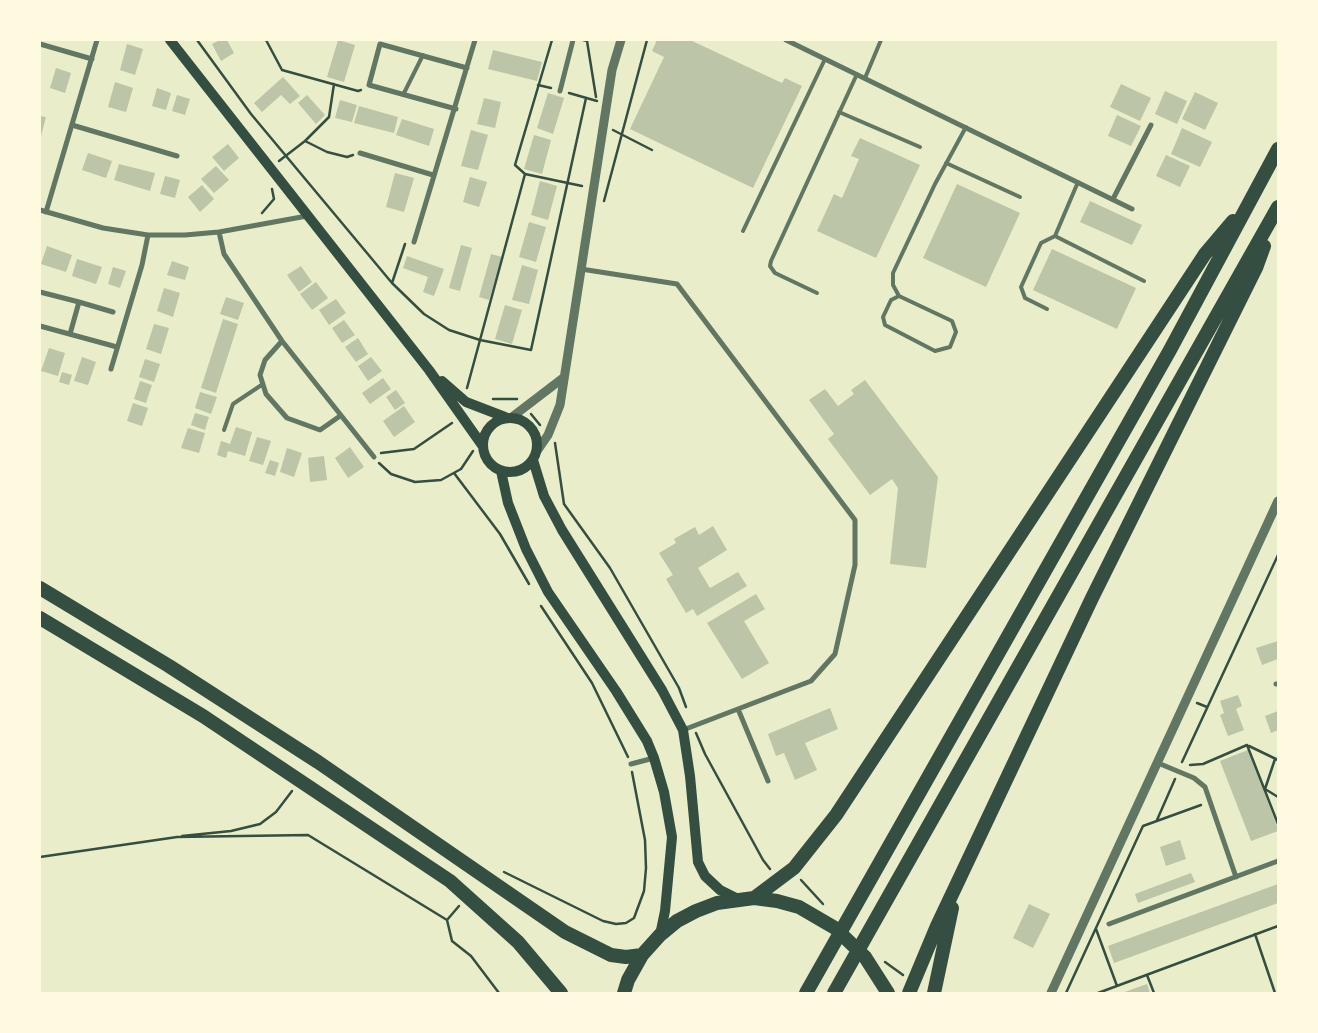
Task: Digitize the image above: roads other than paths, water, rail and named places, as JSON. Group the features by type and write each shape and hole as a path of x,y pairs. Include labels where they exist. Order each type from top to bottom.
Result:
{"highway":[{"path":"806,993 1170,350 1278,148"},
{"path":"754,898 794,868 836,815 1205,254 1251,200"},
{"path":"910,993 937,926 1108,564 1256,268 1276,210"},
{"path":"834,993 1276,210"},
{"path":"40,588 169,666 318,762 565,932 611,955 626,957 642,955"},
{"path":"40,618 203,716 450,881 518,942 560,993"},
{"path":"934,993 944,939 959,881"},
{"path":"624,993 628,980 642,955 660,935 696,911 738,899 754,898 777,901 799,907 823,920 850,942 877,973 888,992"}],"main road":[{"path":"170,40 269,169 429,370 480,441 485,456 492,465 501,471 519,470 535,456"},
{"path":"429,370 466,402 530,425 537,437 535,456 544,496 562,530 662,690 682,730 690,776 698,862 705,876 720,890 738,899"},
{"path":"480,441 493,422 509,417"},
{"path":"501,471 508,504 526,548 548,592 616,690 647,741 654,758 664,792 672,837 665,911 660,935"}],"street":[{"path":"97,40 72,125 43,211 120,232 148,235 185,235 219,232 308,216"},
{"path":"414,242 456,109 475,40"},
{"path":"560,91 574,40"},
{"path":"535,456 548,435 560,406 612,70 621,40"},
{"path":"786,40 800,43 825,59 1132,209"},
{"path":"40,44 92,60"},
{"path":"456,109 369,85 380,44 467,68"},
{"path":"72,125 177,156"},
{"path":"1113,199 1151,125"},
{"path":"360,153 434,175"},
{"path":"219,232 224,254 282,341 374,458"},
{"path":"111,369 142,265 148,235"},
{"path":"581,269 677,284 855,520 855,565 835,654 811,681 682,730"},
{"path":"40,292 113,312"},
{"path":"70,334 79,302"},
{"path":"40,326 117,347"},
{"path":"282,341 265,360 260,375 266,394 288,418 320,430 340,416"},
{"path":"509,417 563,378"},
{"path":"1051,993 1278,503"},
{"path":"738,709 768,780"},
{"path":"631,764 654,758"},
{"path":"1158,762 1194,778 1205,787 1236,877"},
{"path":"1109,924 1278,861"}],"lane":[{"path":"865,78 881,40"},
{"path":"403,94 423,55"},
{"path":"743,231 825,59"},
{"path":"817,293 775,273 770,266 770,261 857,74"},
{"path":"839,112 920,147"},
{"path":"899,296 891,300 883,317 885,325 935,351 950,347 956,332 952,321 899,296 893,285 893,273 946,163 966,127"},
{"path":"946,163 1020,197"},
{"path":"1047,309 1025,298 1021,287 1041,243 1054,236 1078,182"},
{"path":"1054,236 1144,281"},
{"path":"224,430 233,404 263,384"}]}
